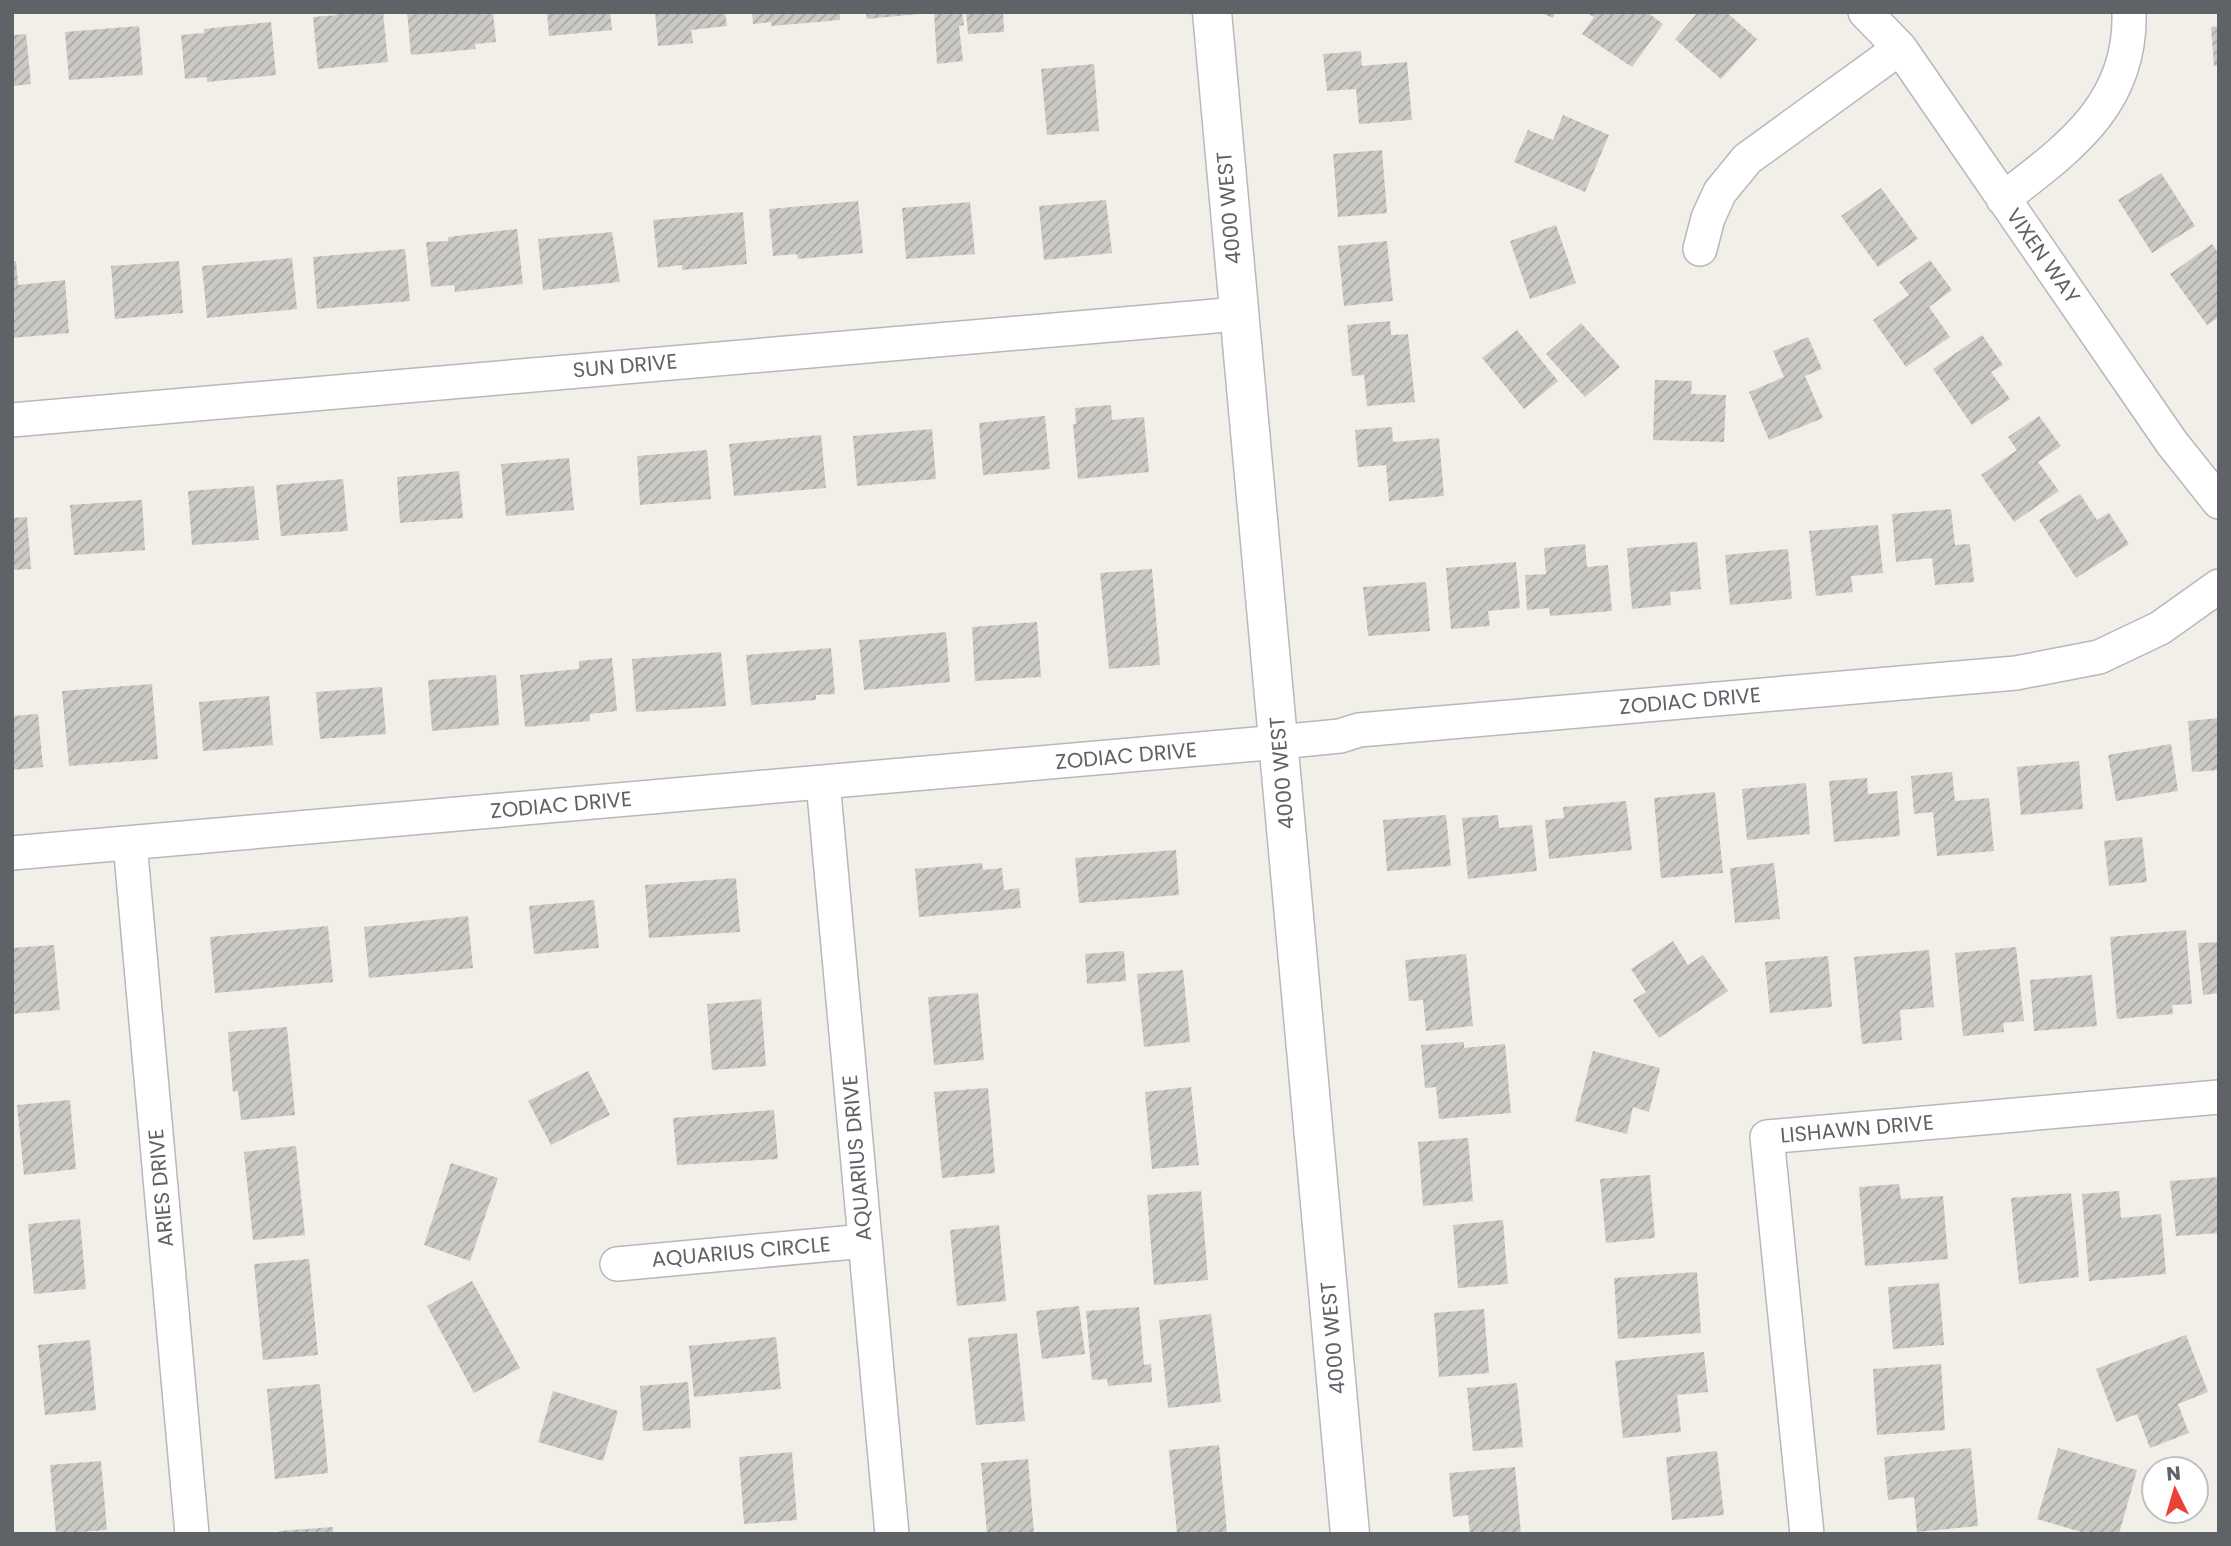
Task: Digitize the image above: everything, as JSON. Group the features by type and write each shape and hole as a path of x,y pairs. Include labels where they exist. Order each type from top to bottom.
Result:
{"street":[{"name":"4000 WEST","path":"1212,12 1350,1534"},
{"name":"VIXEN WAY","path":"1865,12 1900,48 2172,443 2219,502"},
{"path":"2003,199 2058,157 2088,129 2113,92 2124,65 2130,33 2129,12"},
{"path":"1700,249 1708,218 1720,192 1747,159 1900,48"},
{"name":"SUN DRIVE","path":"12,420 1238,314"},
{"name":"ZODIAC DRIVE","path":"12,853 1279,742 1339,736 1359,730 2016,673 2099,657 2160,628 2219,586"},
{"name":"AQUARIUS DRIVE","path":"823,782 892,1534"},
{"name":"ARIES DRIVE","path":"130,843 192,1534"},
{"name":"LISHAWN DRIVE","path":"1807,1534 1767,1137 2219,1097"},
{"name":"AQUARIUS CIRCLE","path":"617,1264 865,1241"}],"building":[{"path":"336,12 383,12 388,62 318,69 313,17 337,15"},
{"path":"407,12 493,12 496,42 475,44 476,49 411,55"},
{"path":"547,12 610,12 612,30 549,36"},
{"path":"655,12 725,12 727,26 691,30 693,43 658,46"},
{"path":"752,12 840,12 840,20 771,26 771,22 753,24"},
{"path":"866,12 919,12 919,14 867,19"},
{"path":"934,12 962,12 964,25 959,26 963,61 937,64"},
{"path":"966,12 1003,12 1004,32 968,34"},
{"path":"1539,12 1555,12 1553,18"},
{"path":"1585,12 1647,12 1663,24 1632,67 1582,34 1594,17"},
{"path":"1698,12 1726,12 1757,39 1721,79 1675,39"},
{"path":"271,22 276,75 207,82 207,77 185,79 181,35 204,33 204,29"},
{"path":"139,26 143,75 69,80 65,32"},
{"path":"2219,26 2219,65 2214,66 2211,27"},
{"path":"26,34 31,84 12,86 12,35"},
{"path":"1361,51 1362,66 1407,62 1412,120 1359,124 1356,89 1327,91 1323,54"},
{"path":"1094,64 1099,131 1047,135 1041,69"},
{"path":"1563,115 1609,135 1585,192 1514,162 1528,130 1553,140"},
{"path":"1382,150 1387,213 1338,217 1333,154"},
{"path":"2161,173 2195,226 2152,253 2118,200"},
{"path":"1881,188 1918,239 1878,267 1841,216"},
{"path":"1106,200 1112,253 1044,260 1039,206"},
{"path":"858,201 863,253 798,259 797,254 773,256 769,209"},
{"path":"970,202 975,254 906,259 902,208"},
{"path":"743,212 747,264 682,270 682,265 658,268 653,220"},
{"path":"1556,225 1576,283 1530,299 1510,241"},
{"path":"517,229 523,284 455,292 454,285 431,287 426,242 448,241 448,237"},
{"path":"612,232 620,282 543,290 538,239"},
{"path":"1387,241 1393,301 1344,306 1338,246"},
{"path":"2212,244 2219,254 2219,317 2207,325 2170,274"},
{"path":"405,249 410,301 317,309 313,257"},
{"path":"292,258 297,309 207,318 202,266"},
{"path":"1930,260 1952,290 1929,307 1950,337 1906,367 1873,320 1909,295 1899,282"},
{"path":"12,261 16,261 18,285 65,280 69,333 12,338"},
{"path":"179,261 183,313 115,319 111,266"},
{"path":"1390,321 1391,335 1408,334 1415,402 1367,406 1364,375 1352,376 1347,325"},
{"path":"1581,323 1620,367 1585,397 1546,354"},
{"path":"1517,330 1558,381 1524,409 1482,358"},
{"path":"1982,335 2003,365 1991,372 2010,399 1972,425 1933,369"},
{"path":"1808,337 1822,369 1805,376 1823,418 1769,440 1749,392 1784,377 1773,351"},
{"path":"1655,380 1692,381 1691,394 1726,395 1724,442 1653,440"},
{"path":"1111,405 1112,420 1144,417 1149,472 1078,479 1073,424 1076,424 1075,408"},
{"path":"1045,416 1050,469 983,475 979,423"},
{"path":"2039,416 2061,446 2038,462 2059,491 2014,522 1981,475 2017,450 2008,437"},
{"path":"1392,427 1393,442 1439,438 1444,496 1389,501 1386,465 1358,467 1355,430"},
{"path":"932,429 936,479 857,486 853,436"},
{"path":"821,435 826,488 734,496 729,444"},
{"path":"707,450 711,499 640,505 637,456"},
{"path":"569,458 574,510 506,516 501,464"},
{"path":"459,471 463,518 400,523 397,477"},
{"path":"343,479 348,531 281,536 276,485"},
{"path":"254,486 259,540 192,545 188,491"},
{"path":"2080,494 2097,520 2109,513 2129,544 2076,578 2039,520"},
{"path":"142,500 145,550 74,555 70,505"},
{"path":"1951,509 1955,545 1970,544 1974,582 1935,585 1932,558 1896,562 1892,514"},
{"path":"27,517 31,569 12,570 12,518"},
{"path":"1878,525 1883,573 1851,576 1853,592 1816,596 1809,531"},
{"path":"1697,542 1701,589 1670,592 1671,605 1632,609 1627,548"},
{"path":"1585,544 1587,567 1608,565 1612,611 1550,616 1549,608 1527,610 1525,575 1546,574 1544,548"},
{"path":"1788,549 1792,599 1730,605 1725,555"},
{"path":"1516,562 1520,608 1488,611 1490,626 1451,629 1446,568"},
{"path":"1152,569 1160,665 1109,669 1100,573"},
{"path":"1426,582 1430,631 1368,636 1363,587"},
{"path":"1037,622 1041,677 975,681 972,627"},
{"path":"946,632 950,682 864,690 859,640"},
{"path":"831,648 835,694 816,695 816,700 751,705 746,655"},
{"path":"721,652 726,706 636,712 632,659"},
{"path":"612,658 617,711 590,714 590,721 525,727 520,675 579,669 579,661"},
{"path":"496,675 499,725 432,731 428,680"},
{"path":"152,684 158,759 69,766 62,691"},
{"path":"382,687 386,734 320,739 316,692"},
{"path":"269,696 273,745 203,751 199,702"},
{"path":"38,714 43,767 12,770 12,716"},
{"path":"2219,718 2219,770 2192,772 2188,721"},
{"path":"2171,744 2178,791 2116,801 2108,755"},
{"path":"2079,761 2083,809 2021,815 2017,767"},
{"path":"1952,772 1955,801 1989,798 1994,851 1937,856 1933,812 1914,814 1911,776"},
{"path":"1867,778 1868,794 1897,791 1900,836 1834,842 1829,781"},
{"path":"1806,783 1810,834 1747,840 1742,789"},
{"path":"1715,792 1723,873 1661,878 1654,798"},
{"path":"1626,801 1632,850 1549,859 1545,820 1564,818 1563,807"},
{"path":"1446,815 1451,866 1387,871 1383,820"},
{"path":"1498,815 1499,828 1532,825 1537,871 1468,879 1462,818"},
{"path":"2142,837 2147,882 2109,886 2104,841"},
{"path":"1176,850 1179,895 1079,903 1075,858"},
{"path":"982,863 983,870 1002,868 1004,890 1019,888 1021,908 919,917 915,869"},
{"path":"1774,863 1780,919 1735,923 1730,868"},
{"path":"736,878 740,932 649,938 645,885"},
{"path":"594,900 599,948 534,954 529,906"},
{"path":"468,916 473,968 369,978 364,927"},
{"path":"328,926 333,982 215,993 210,937"},
{"path":"2186,930 2192,1004 2172,1005 2173,1014 2117,1019 2110,937"},
{"path":"1673,941 1688,965 1703,955 1728,991 1659,1038 1633,1000 1646,992 1631,969"},
{"path":"2219,942 2219,993 2203,995 2198,943"},
{"path":"54,945 60,1010 12,1014 12,948"},
{"path":"2016,947 2024,1021 2003,1023 2004,1032 1963,1036 1955,953"},
{"path":"1929,950 1934,1007 1900,1010 1902,1040 1862,1044 1854,957"},
{"path":"1124,951 1126,981 1087,984 1085,954"},
{"path":"1466,954 1473,1026 1426,1031 1423,1000 1409,1001 1405,960"},
{"path":"1828,956 1832,1007 1770,1013 1765,962"},
{"path":"1183,970 1190,1042 1144,1047 1137,974"},
{"path":"2092,975 2097,1026 2034,1031 2030,980"},
{"path":"978,993 984,1060 934,1065 928,997"},
{"path":"761,999 766,1066 712,1070 707,1004"},
{"path":"287,1027 295,1115 241,1120 238,1091 233,1092 228,1032"},
{"path":"1464,1042 1464,1048 1505,1044 1511,1113 1439,1119 1436,1087 1425,1088 1421,1045"},
{"path":"1593,1051 1660,1068 1649,1112 1633,1107 1627,1134 1575,1121"},
{"path":"588,1071 610,1115 551,1145 528,1101"},
{"path":"1191,1087 1199,1165 1152,1169 1145,1092"},
{"path":"988,1088 995,1173 942,1178 934,1092"},
{"path":"70,1100 76,1169 24,1175 17,1105"},
{"path":"774,1110 778,1159 677,1165 673,1118"},
{"path":"1468,1138 1473,1201 1423,1206 1418,1142"},
{"path":"296,1146 305,1235 253,1240 244,1152"},
{"path":"451,1163 498,1178 470,1261 424,1245"},
{"path":"1650,1175 1655,1238 1606,1243 1600,1179"},
{"path":"2219,1177 2219,1233 2176,1236 2170,1181"},
{"path":"1899,1184 1901,1199 1943,1196 1948,1259 1865,1266 1859,1187"},
{"path":"1201,1191 1208,1280 1154,1285 1147,1195"},
{"path":"2119,1191 2121,1218 2161,1214 2166,1274 2089,1281 2082,1194"},
{"path":"2071,1193 2079,1277 2019,1284 2011,1198"},
{"path":"80,1219 86,1289 34,1294 28,1224"},
{"path":"1503,1220 1508,1284 1458,1288 1453,1225"},
{"path":"999,1225 1006,1301 957,1306 950,1230"},
{"path":"309,1259 318,1355 263,1360 254,1264"},
{"path":"1697,1272 1701,1333 1618,1339 1614,1278"},
{"path":"472,1281 520,1368 474,1393 427,1306"},
{"path":"1939,1283 1944,1345 1893,1349 1888,1287"},
{"path":"1079,1306 1085,1354 1042,1359 1036,1311"},
{"path":"1139,1307 1144,1365 1151,1364 1152,1382 1108,1386 1107,1379 1092,1380 1086,1311"},
{"path":"1484,1309 1489,1373 1439,1377 1434,1313"},
{"path":"1211,1314 1221,1402 1168,1408 1159,1320"},
{"path":"1017,1333 1025,1421 976,1425 968,1338"},
{"path":"2186,1335 2208,1392 2178,1404 2189,1433 2150,1448 2137,1414 2116,1422 2096,1369"},
{"path":"776,1337 781,1389 694,1397 689,1346"},
{"path":"90,1340 96,1410 45,1415 38,1345"},
{"path":"1704,1352 1708,1392 1677,1395 1681,1432 1623,1438 1615,1361"},
{"path":"1941,1364 1945,1430 1877,1435 1873,1369"},
{"path":"688,1382 691,1428 643,1431 640,1386"},
{"path":"1517,1383 1523,1447 1473,1451 1467,1388"},
{"path":"320,1384 328,1473 275,1479 267,1389"},
{"path":"553,1391 618,1411 603,1461 538,1442"},
{"path":"1219,1445 1227,1532 1177,1534 1169,1450"},
{"path":"1971,1448 1978,1526 1917,1532 1914,1497 1888,1500 1884,1457"},
{"path":"2058,1448 2137,1470 2119,1534 2088,1534 2037,1519"},
{"path":"1717,1451 1724,1515 1672,1520 1666,1457"},
{"path":"792,1452 797,1520 744,1524 739,1457"},
{"path":"1028,1459 1034,1534 987,1534 981,1463"},
{"path":"101,1461 107,1530 56,1534 50,1465"},
{"path":"1515,1467 1521,1534 1470,1534 1468,1515 1453,1517 1449,1473"},
{"path":"333,1527 333,1534 279,1534 279,1531"}]}
